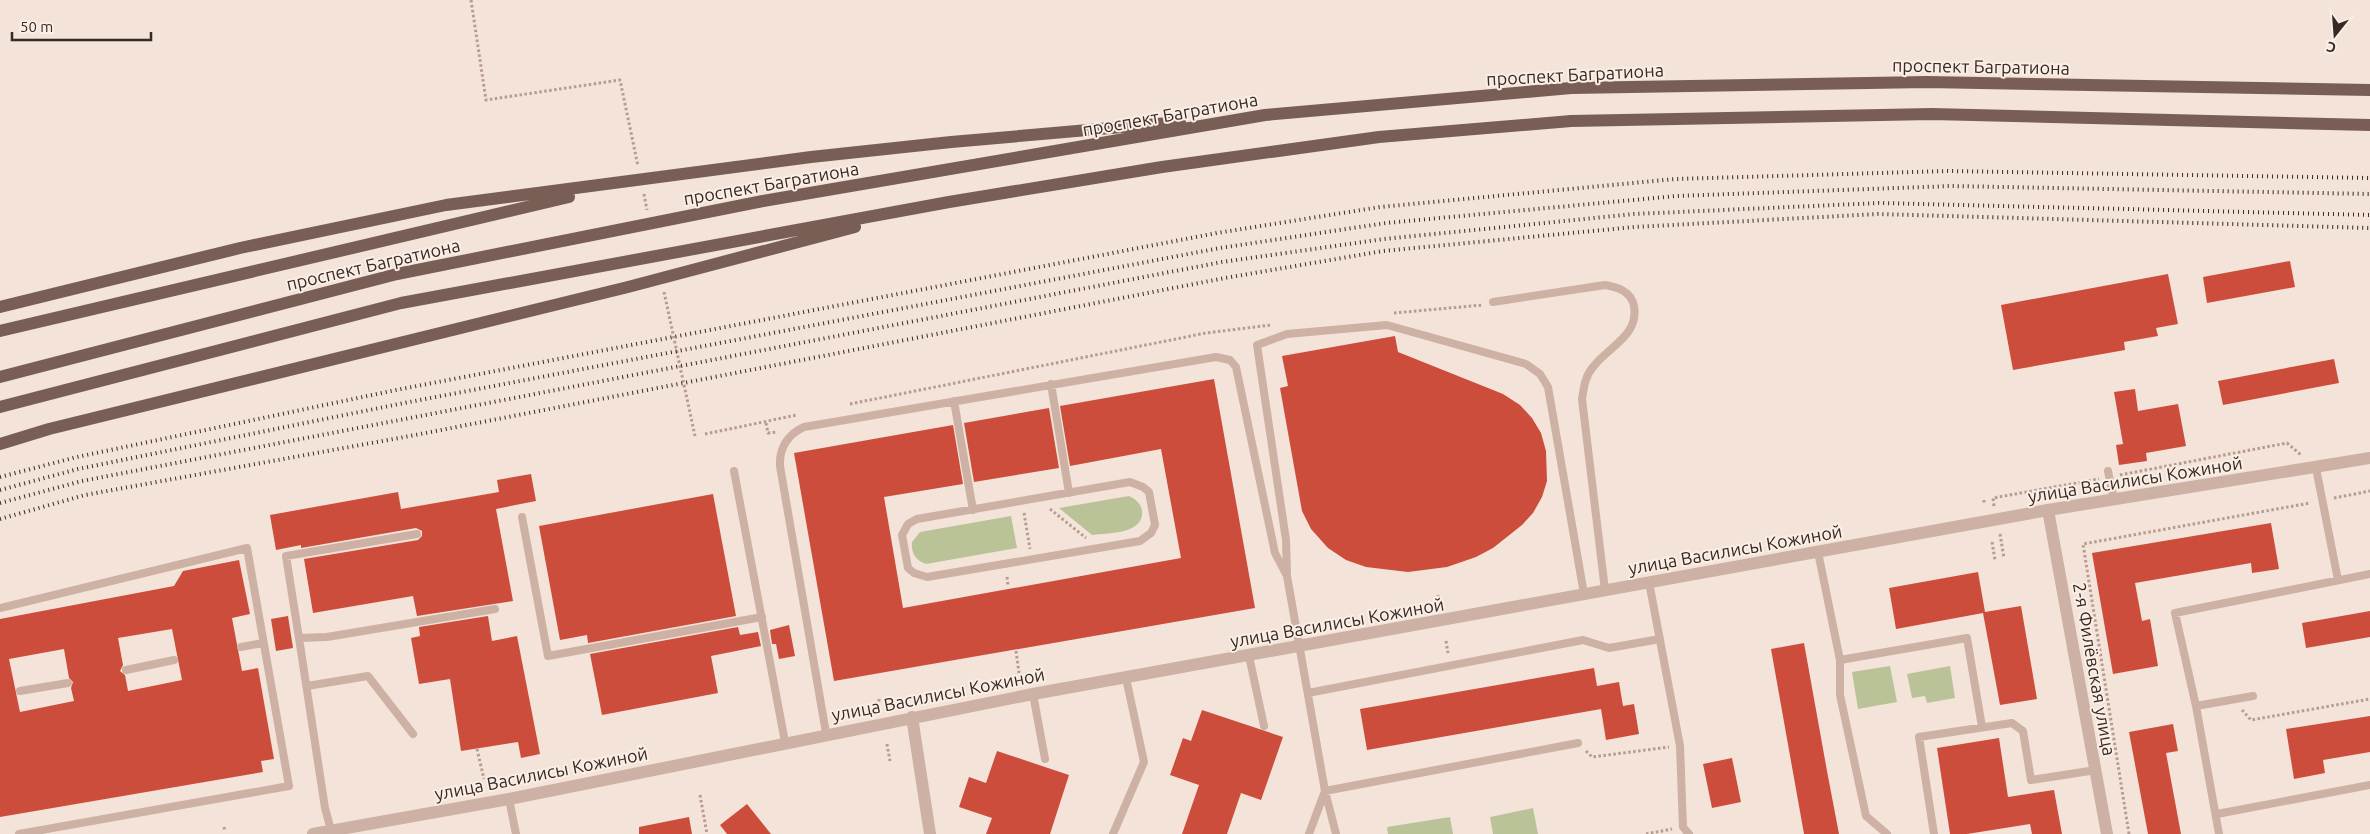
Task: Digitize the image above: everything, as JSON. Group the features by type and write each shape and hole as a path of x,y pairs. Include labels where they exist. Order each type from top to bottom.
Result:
{"main road":[{"name":"проспект Багратиона","path":"0,377 397,274 763,201 1265,115 1570,88 1927,82 2370,90"},
{"path":"0,407 401,303 949,202 1162,167 1379,137 1571,121 1932,114 2370,125"},
{"path":"0,307 240,248 446,205 811,157 951,142 1265,115"},
{"path":"0,331 632,182"},
{"path":"0,444 49,429 628,287 949,202"}],"street":[{"name":"улица Василисы Кожиной","path":"313,834 509,799 826,733 1033,694 2048,510 2370,458"},
{"name":"2-я Филёвская улица","path":"2048,510 2107,834"},
{"path":"912,717 930,834"}],"lane":[{"path":"1493,302 1605,284 1622,288 1633,303 1635,321 1628,333 1592,367 1584,382 1582,399 1605,590"},
{"path":"1336,834 1325,791 1287,576 1286,540 1257,345 1287,334 1387,325 1526,364 1540,374 1548,388 1584,594"},
{"path":"826,733 780,466 781,452 792,434 804,427 1216,357 1230,360 1236,367 1275,553 1287,576"},
{"path":"1051,384 1070,493"},
{"path":"954,401 973,510"},
{"path":"2316,468 2338,580"},
{"path":"734,471 785,742"},
{"path":"2109,474 2114,500"},
{"path":"1130,482 1143,487 1149,492 1155,525 1151,533 1140,541 927,577 908,568 902,535 908,524 917,519 1037,498 1130,482"},
{"path":"522,517 548,656 762,617"},
{"path":"332,830 325,808 286,556 417,534"},
{"path":"0,608 247,548 289,786 19,834"},
{"path":"1818,552 1840,660 1840,694 1866,816 1887,834"},
{"path":"2219,834 2217,814 2196,706 2175,613 2370,574"},
{"path":"1649,582 1680,746 1683,827 1689,834"},
{"path":"299,638 327,637 495,609"},
{"path":"1840,660 1967,638 1982,727"},
{"path":"1308,693 1583,640 1609,648 1660,639"},
{"path":"241,647 263,643"},
{"path":"1248,656 1264,726"},
{"path":"126,670 174,660"},
{"path":"307,686 368,676 413,734"},
{"path":"1113,834 1144,762 1126,678"},
{"path":"20,691 68,683"},
{"path":"1033,694 1045,759"},
{"path":"2196,706 2253,696"},
{"path":"1934,834 1919,737 2012,723 2023,731 2031,780 2096,770"},
{"path":"1325,791 1578,743"},
{"path":"2217,814 2370,785"},
{"path":"1309,834 1325,791"},
{"path":"509,799 516,834"}],"path":[{"path":"471,0 486,100 620,80 622,95"},
{"path":"1392,313 1484,305 1493,302"},
{"path":"847,405 1206,333 1279,324"},
{"path":"705,434 798,414"},
{"path":"766,423 768,433"},
{"path":"1993,498 2109,474 2287,443"},
{"path":"1037,498 1098,548"},
{"path":"1022,501 1032,559"},
{"path":"1992,542 1995,560"},
{"path":"1438,595 1438,601"},
{"path":"1446,641 1448,654"},
{"path":"1016,651 1019,673"},
{"path":"879,699 879,704"},
{"path":"2233,699 2251,720 2370,699"},
{"path":"1578,743 1592,757 1680,746"},
{"path":"886,744 890,761"},
{"path":"477,749 484,779"},
{"path":"700,795 707,834"},
{"path":"1646,834 1683,827"}],"green space":[{"path":"1129,496 1137,501 1140,506 1142,515 1140,521 1129,529 1114,533 1092,535 1059,508"},
{"path":"1011,516 1017,548 926,564 916,558 913,553 912,542 920,532"},
{"path":"1890,666 1897,702 1858,709 1852,672"},
{"path":"1950,666 1955,698 1927,703 1925,696 1912,698 1907,674"},
{"path":"1533,808 1538,834 1493,834 1490,817"},
{"path":"1450,817 1453,834 1388,834 1387,827"}],"building":[{"path":"2290,261 2295,287 2207,303 2203,277"},
{"path":"2168,274 2178,324 2156,328 2158,336 2124,342 2125,350 2013,370 2001,305"},
{"path":"1395,336 1398,352 1503,394 1520,405 1532,418 1541,433 1546,451 1547,481 1542,497 1533,513 1522,525 1493,548 1476,557 1447,567 1408,572 1366,567 1346,560 1328,548 1311,529 1302,511 1280,388 1288,386 1282,356"},
{"path":"2334,359 2339,383 2223,405 2218,381"},
{"path":"1214,379 1255,608 834,681 794,453 953,425 963,484 884,497 903,608 1181,558 1161,449 1070,466 1060,406"},
{"path":"2135,389 2138,411 2178,404 2186,446 2146,453 2147,461 2119,465 2116,445 2123,444 2114,392"},
{"path":"1049,408 1059,468 974,482 964,423"},
{"path":"531,474 536,501 496,509 513,601 417,616 413,596 313,613 304,559 418,540 422,536 422,531 416,528 301,548 301,545 276,550 270,515 398,492 401,509 499,492 497,480"},
{"path":"713,494 736,616 588,643 587,635 560,640 539,526"},
{"path":"2271,523 2279,569 2252,573 2251,563 2135,583 2142,621 2150,619 2158,666 2113,674 2092,553"},
{"path":"239,560 250,614 232,618 242,671 258,668 274,759 261,761 263,772 0,817 0,619 174,586 183,571","holes":["172,629 182,680 128,691 125,675 120,671 123,665 118,638","64,649 69,678 73,682 71,688 74,701 20,712 9,659"]},
{"path":"1978,572 1985,612 2021,606 2037,699 2000,705 1983,613 1896,629 1889,588"},
{"path":"2370,611 2370,637 2306,648 2302,623"},
{"path":"288,616 293,648 276,651 271,619"},
{"path":"488,616 492,641 517,636 540,754 521,758 518,742 461,751 450,679 419,684 411,638 420,636 419,627"},
{"path":"789,625 795,656 779,659 776,644 772,644 770,630"},
{"path":"738,627 740,635 758,632 761,646 711,656 718,693 602,715 590,654"},
{"path":"1804,643 1839,834 1804,834 1771,649"},
{"path":"1594,668 1597,686 1619,682 1623,706 1634,704 1639,734 1606,740 1601,709 1367,750 1360,709"},
{"path":"1202,710 1283,737 1261,800 1241,793 1227,834 1182,834 1199,785 1170,775 1183,738 1191,741"},
{"path":"2370,716 2370,752 2323,760 2325,773 2294,779 2286,729"},
{"path":"2173,724 2178,751 2166,753 2181,834 2148,834 2129,732"},
{"path":"1999,738 2008,797 2054,790 2062,834 2032,834 2030,824 1967,834 1950,834 1937,748"},
{"path":"997,751 1069,775 1050,834 986,834 992,818 959,807 969,777 986,783"},
{"path":"1732,758 1741,802 1712,808 1703,764"},
{"path":"747,804 771,834 727,834 720,825"},
{"path":"689,817 692,834 639,834 639,827"}],"railway":[{"path":"0,477 77,457 396,390 1217,233 1380,207 1675,179 1948,171 2370,178"},
{"path":"0,490 78,469 399,404 1220,248 1386,223 1676,196 1951,186 2370,194"},
{"path":"0,503 82,481 1222,262 1384,239 1634,214 1879,203 2370,215"},
{"path":"0,519 85,495 410,436 1225,278 1383,251 1634,227 1878,214 2370,228"}]}
